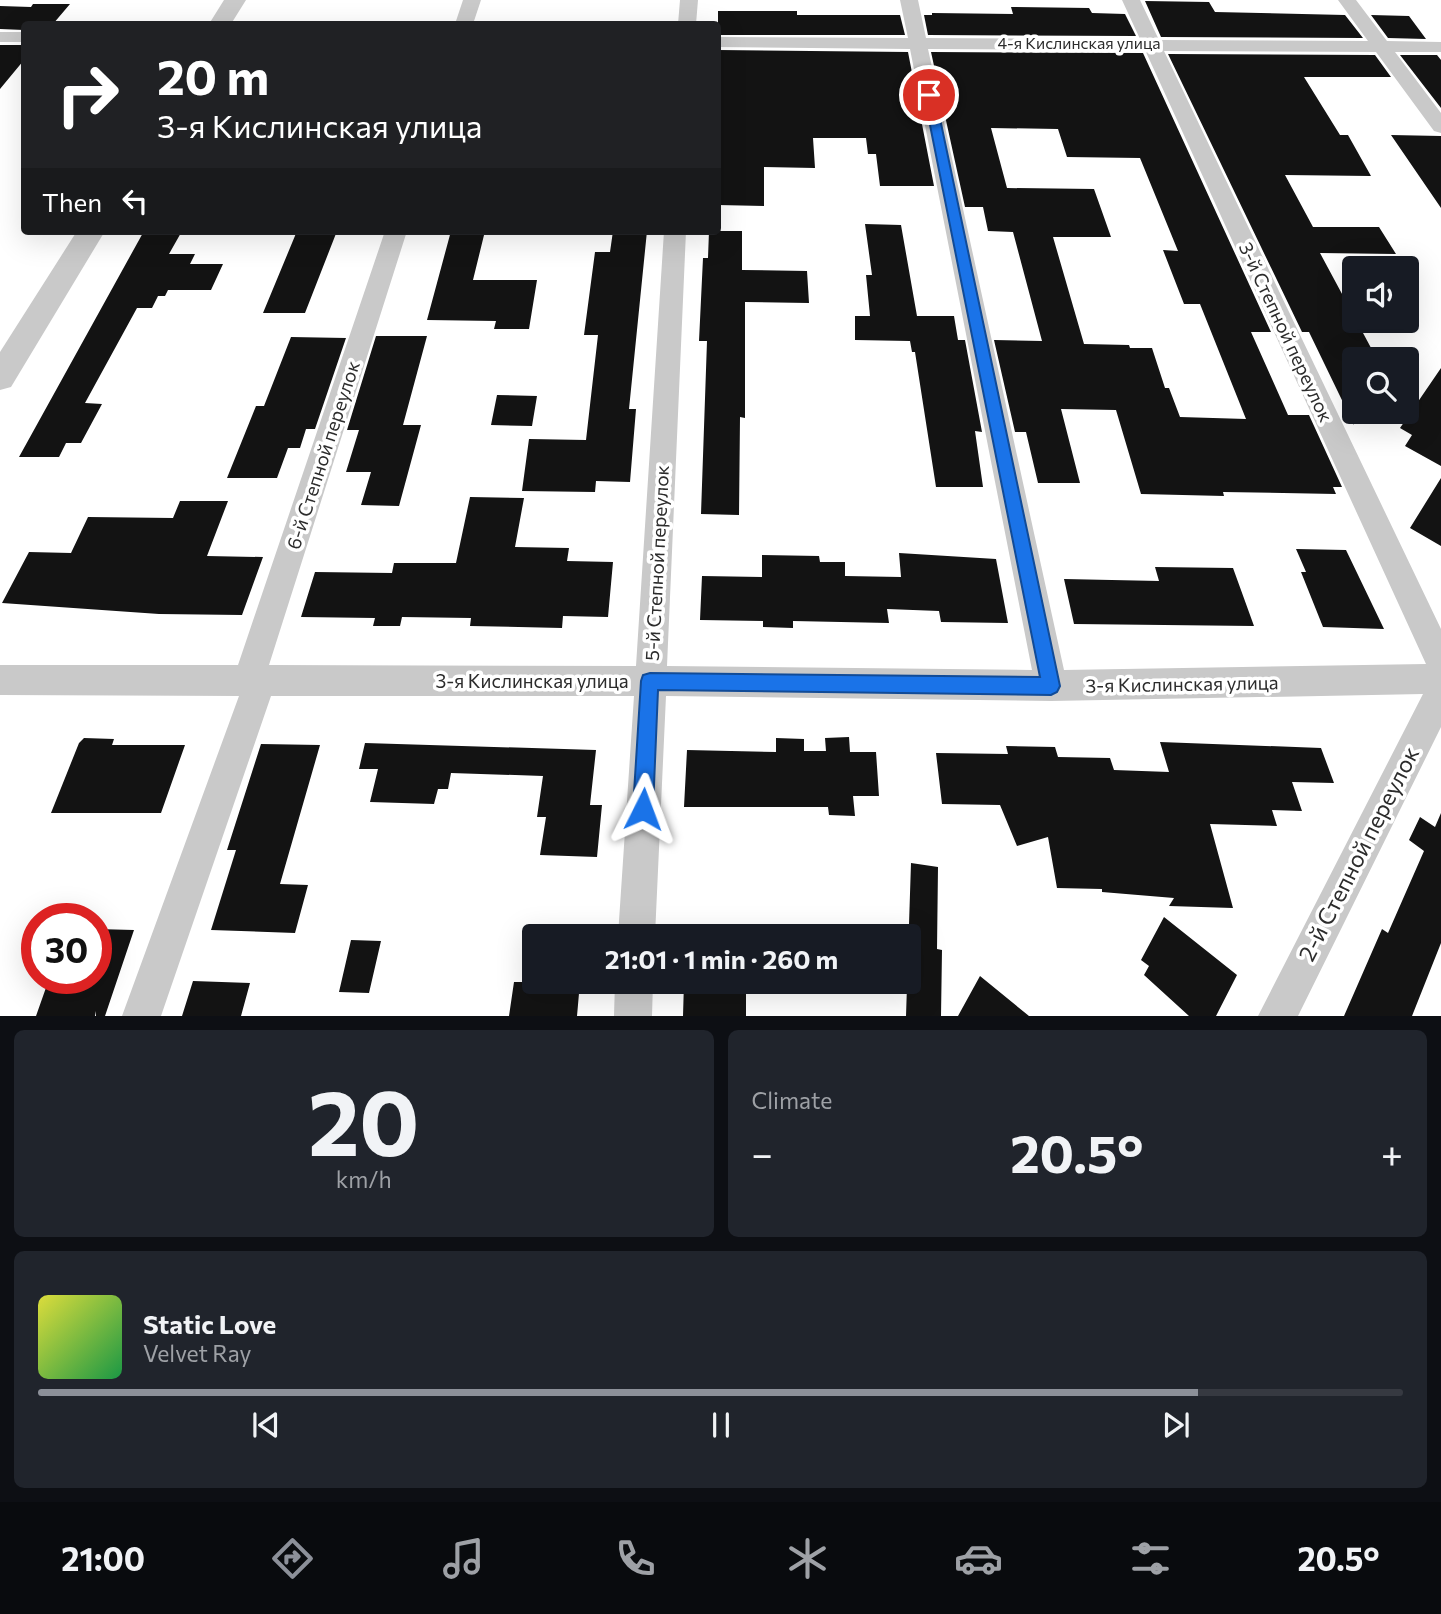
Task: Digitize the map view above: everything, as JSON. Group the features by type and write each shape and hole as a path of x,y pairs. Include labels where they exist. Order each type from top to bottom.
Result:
{"street":[{"path":"222,21 235,0"},
{"path":"465,21 472,0"},
{"path":"687,21 689,0"},
{"path":"909,0 1051,686"},
{"name":"3-й Степной переулок","path":"1131,0 1441,663"},
{"path":"1347,0 1441,127"},
{"path":"0,37 21,37"},
{"name":"4-я Кислинская улица","path":"721,42 1441,47"},
{"path":"0,378 89,235"},
{"name":"6-й Степной переулок","path":"141,1016 255,679 395,235"},
{"name":"5-й Степной переулок","path":"638,924 676,235"},
{"name":"3-я Кислинская улица","path":"0,680 650,681 1051,686 1441,679"},
{"name":"2-й Степной переулок","path":"1277,1016 1441,693"},
{"path":"632,1016 633,994"}],"building":[{"path":"1145,1 1209,2 1215,12 1345,15 1363,38 1161,37"},
{"path":"33,4 70,4 56,21 21,21 21,30 0,29 0,6 31,7"},
{"path":"1011,7 1089,8 1092,13 1125,14 1136,36 928,35 924,15 1013,14"},
{"path":"718,11 797,11 797,15 900,15 905,35 721,35 721,21 718,21"},
{"path":"1371,15 1409,16 1426,39 1388,38"},
{"path":"0,45 21,45 21,64 0,89"},
{"path":"721,50 908,52 934,186 880,186 876,154 868,154 866,138 813,138 815,168 764,167 764,206 721,205"},
{"path":"931,52 1143,53 1271,332 1251,332 1288,415 1309,415 1342,487 1333,487 1336,494 1141,494 1116,410 1061,409 1080,483 1038,483 1026,432 1015,432 994,340 1042,341 1013,232 988,231 983,207 965,207","holes":["991,128 1058,129 1067,157 1140,158 1178,251 1163,250 1184,304 1200,304 1246,419 1180,417 1169,388 1165,388 1152,348 1084,344 1053,237 1111,237 1094,189 1007,188"]},
{"path":"1168,54 1375,55 1391,77 1304,77 1340,135 1348,135 1371,176 1285,175 1313,227 1379,227 1396,254 1320,253 1342,294 1342,333 1363,333 1371,347 1342,347 1342,400 1309,332 1302,332"},
{"path":"1400,55 1437,55 1441,60 1441,108"},
{"path":"1391,135 1441,136 1441,208"},
{"path":"865,224 901,225 917,316 954,316 958,340 965,340 982,432 975,431 983,487 936,487 915,352 912,352 910,341 855,340 855,316 870,316 866,275 872,275"},
{"path":"721,231 742,231 742,270 807,271 809,303 745,302 745,418 740,417 739,515 701,514 707,341 699,341 703,258 708,258 709,235 721,235"},
{"path":"142,235 180,235 169,254 195,254 190,264 223,264 211,290 168,290 165,296 158,296 152,308 137,308 85,403 102,404 81,443 66,443 59,457 19,457"},
{"path":"295,235 335,235 305,313 263,313"},
{"path":"450,235 484,235 473,280 537,280 529,329 494,329 496,321 427,320"},
{"path":"612,235 647,235 629,409 636,409 630,482 596,481 595,492 522,491 529,439 586,440 598,335 584,335 595,252 610,252"},
{"path":"376,336 427,336 403,425 421,425 399,506 361,505 371,472 346,472 359,430 347,430"},
{"path":"291,337 346,338 315,429 306,429 300,448 288,448 277,478 227,478 256,406 264,406"},
{"path":"1441,368 1441,466 1405,446 1412,435 1400,428 1403,424 1419,424 1419,400"},
{"path":"497,395 537,396 532,426 491,425"},
{"path":"1441,478 1441,546 1410,528"},
{"path":"470,497 524,498 515,547 569,548 567,561 613,562 608,617 563,616 562,628 470,626 471,618 402,617 400,626 373,626 375,618 301,617 315,572 392,573 394,563 456,563"},
{"path":"180,501 228,501 207,556 263,557 242,615 159,614 2,603 29,552 71,553 88,517 173,518"},
{"path":"1296,549 1346,550 1384,629 1323,627 1301,572 1306,572"},
{"path":"899,553 996,559 1008,623 941,622 939,611 887,609 889,623 793,621 793,628 763,627 763,621 700,620 702,576 762,577 762,555 819,556 820,562 845,562 845,576 901,577"},
{"path":"1155,567 1233,568 1254,626 1074,624 1064,579 1159,581"},
{"path":"849,737 850,752 876,752 879,796 853,796 855,816 829,815 828,807 684,807 687,750 776,752 776,738 804,739 804,751 826,751 825,738"},
{"path":"84,738 114,739 112,745 185,745 161,813 51,813 79,743"},
{"path":"1160,742 1321,748 1334,783 1292,782 1302,811 1272,810 1277,826 1210,824 1233,908 1169,906 1174,898 1102,892 1102,889 1057,888 1048,837 1017,846 1000,805 942,804 936,753 1008,754 1006,746 1055,747 1058,757 1110,758 1114,770 1169,772"},
{"path":"365,743 596,750 590,805 602,805 597,857 540,855 546,817 537,817 543,776 451,773 448,789 438,789 434,804 370,802 378,769 359,769"},
{"path":"261,744 320,745 280,884 308,885 295,933 211,930 236,850 227,850"},
{"path":"1441,813 1441,943 1412,1016 1344,1016 1382,929 1388,933 1424,851 1409,840 1420,817 1435,827"},
{"path":"911,863 938,867 937,949 942,950 941,1016 906,1016 907,994 921,994 921,924 909,924"},
{"path":"1164,917 1237,975 1216,1016 1189,1016 1144,975 1149,966 1141,960"},
{"path":"112,929 134,930 105,1016 96,1016 96,1011 95,1016 36,1016 44,994 112,994"},
{"path":"351,940 381,941 369,993 339,992"},
{"path":"980,976 1029,1016 958,1016"},
{"path":"193,981 250,983 241,1016 182,1016"},
{"path":"514,982 522,982 522,994 579,994 577,1016 509,1016"},
{"path":"684,994 746,994 746,1016 683,1016"}],"route":[{"path":"643,809 650,681 1051,686 929,95"}]}
